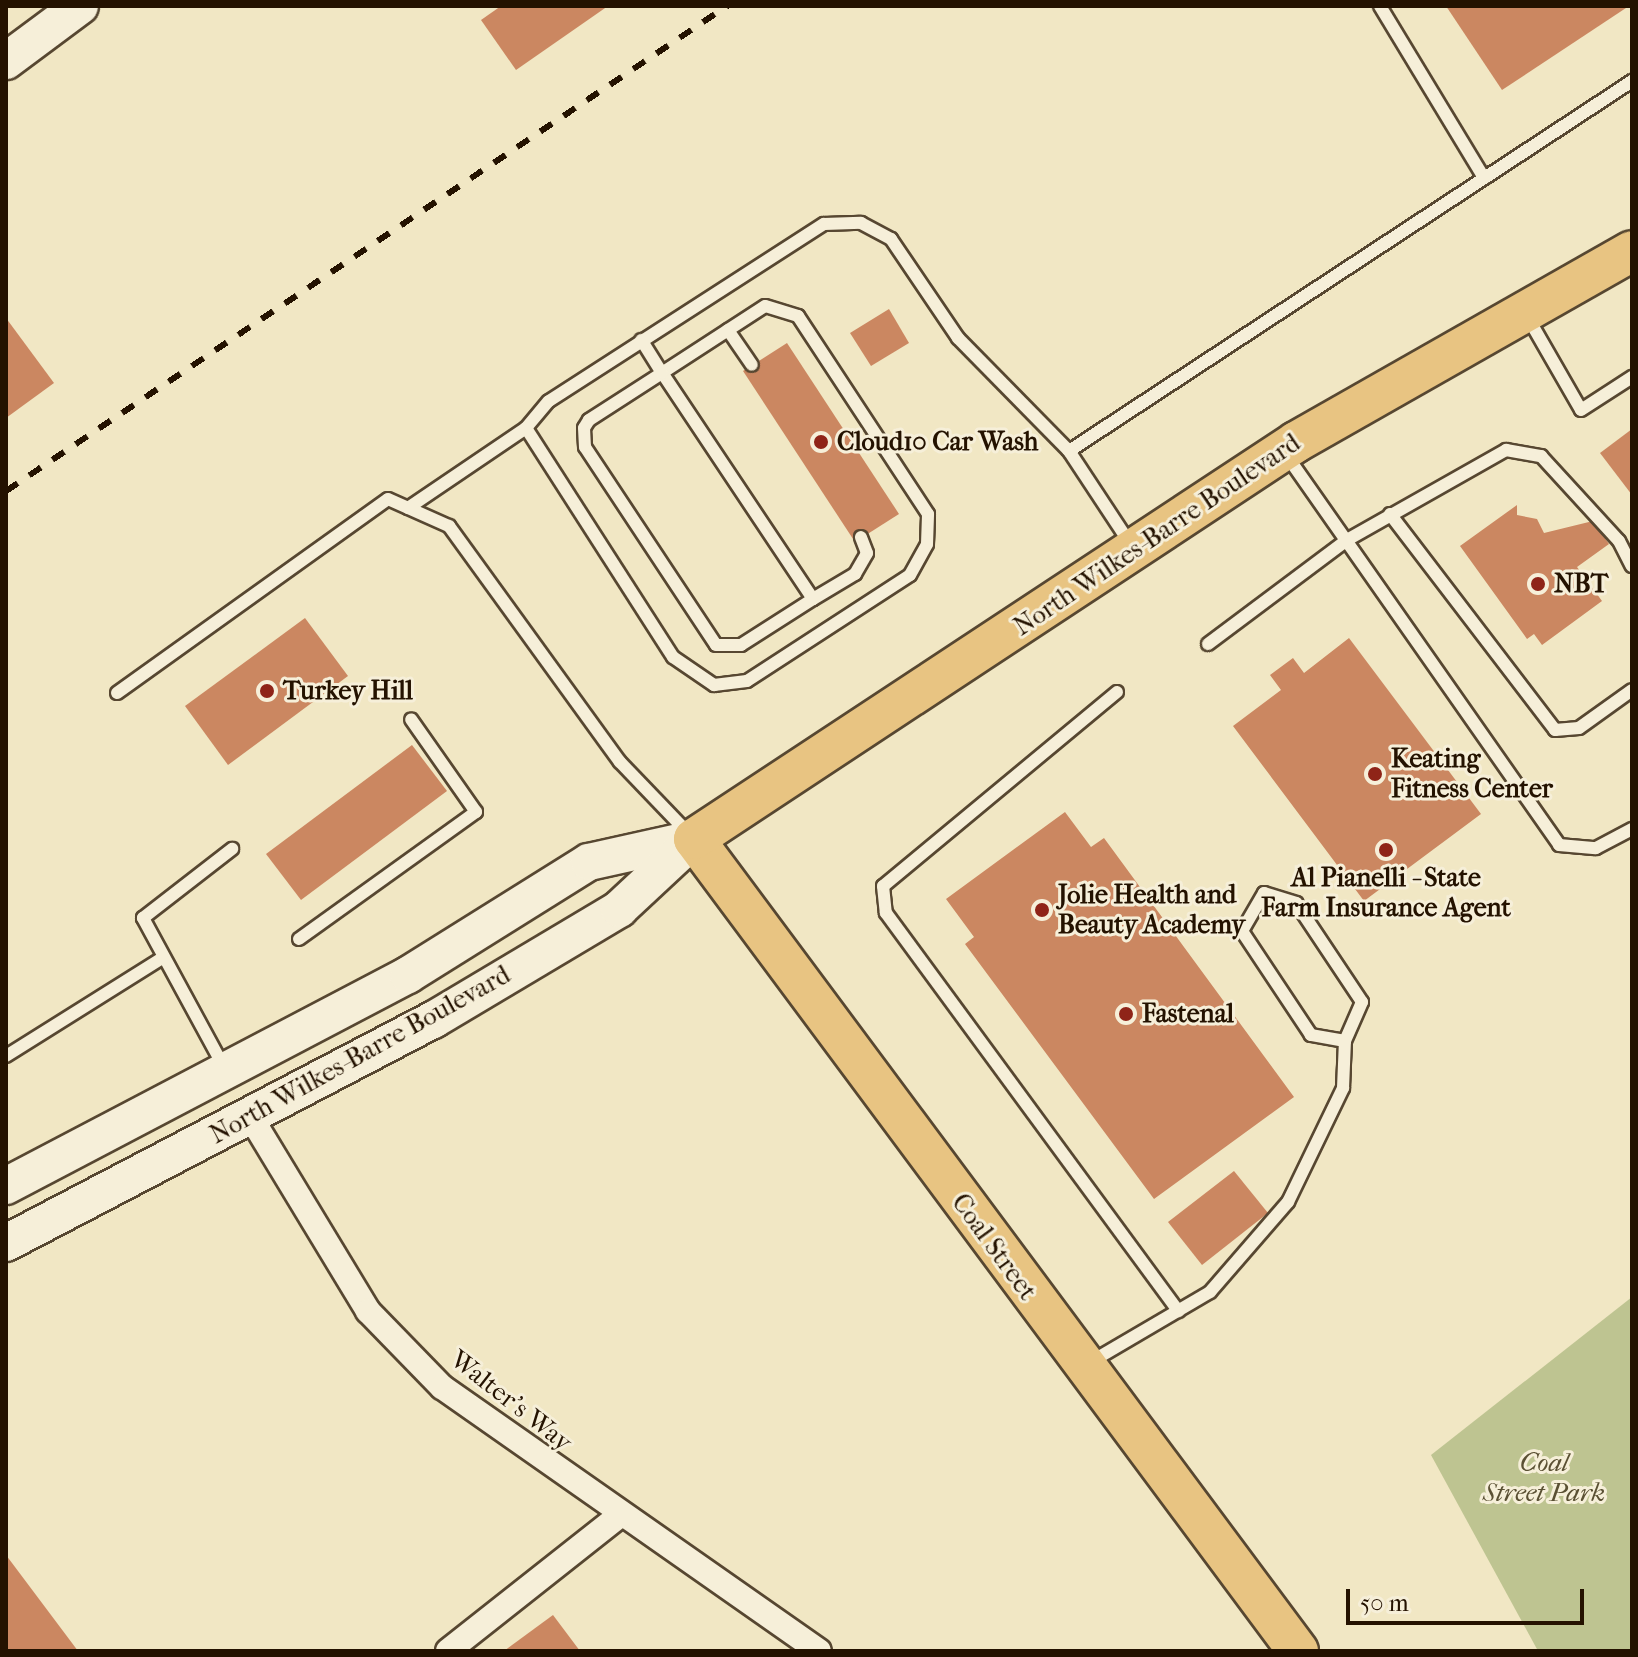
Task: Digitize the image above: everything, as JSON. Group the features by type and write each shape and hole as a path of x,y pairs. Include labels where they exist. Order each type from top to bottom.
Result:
{"main road":[{"path":"6,61 73,8"},
{"name":"North Wilkes-Barre Boulevard","path":"6,1243 250,1116 619,909 694,839 1283,450 1632,251"},
{"name":"North Wilkes-Barre Boulevard","path":"6,1186 408,975 589,862 694,839"},
{"name":"Coal Street","path":"694,839 1083,1367 1298,1651"}],"street":[{"name":"Walter's Way","path":"250,1116 368,1311 494,1430 819,1651"},
{"path":"448,1651 619,1516"}],"lane":[{"path":"1380,6 1484,178"},
{"path":"1069,451 1632,81"},
{"path":"408,508 526,428 549,401 808,231 861,223 891,239 958,338 1069,451 1133,548"},
{"path":"526,428 673,657 714,685 747,681 910,575 930,531 928,514 798,316 765,306 589,420 583,439 716,645 741,645 855,574 867,553 861,537"},
{"path":"1526,313 1581,410 1632,377"},
{"path":"728,330 752,365"},
{"path":"641,340 813,599"},
{"path":"1283,450 1559,845 1596,848 1632,829"},
{"path":"1208,644 1347,540 1390,514 1520,450 1541,456 1619,541 1632,566"},
{"path":"117,693 388,499 449,526 620,762 694,839"},
{"path":"1390,514 1555,730 1579,728 1632,690"},
{"path":"1117,692 883,886 886,913 1178,1311"},
{"path":"299,939 476,812 411,719"},
{"path":"225,1070 143,918 232,849"},
{"path":"1083,1367 1210,1292 1288,1202 1343,1088 1345,1041 1362,1002 1296,903 1264,893 1242,931 1311,1035 1345,1041"},
{"path":"6,1056 162,958"}],"green space":[{"name":"Coal Street Park","path":"1632,1297 1632,1651 1538,1651 1431,1455"}],"building":[{"path":"501,6 608,6 516,70 481,20"},
{"path":"1446,6 1629,6 1502,90"},
{"path":"889,309 909,343 871,366 850,333"},
{"path":"6,318 54,383 6,418"},
{"name":"Cloud10 Car Wash","path":"787,343 899,514 855,542 743,371"},
{"path":"1632,429 1632,495 1600,453"},
{"name":"NBT","path":"1517,505 1517,515 1537,519 1544,533 1593,521 1609,544 1577,567 1602,601 1542,645 1534,634 1527,639 1460,546"},
{"name":"Turkey Hill","path":"305,618 348,676 228,765 185,706"},
{"path":"1349,638 1481,814 1364,901 1233,726 1281,690 1270,675 1293,658 1304,673"},
{"name":"Turkey Hill","path":"412,745 447,791 301,900 266,854"},
{"path":"1065,812 1091,847 1104,838 1294,1097 1154,1199 965,944 974,937 946,899"},
{"path":"1234,1171 1268,1213 1202,1265 1168,1222"},
{"path":"6,1555 78,1651 6,1651"},
{"path":"553,1615 580,1651 504,1651"}],"railway":[{"path":"6,491 727,6"}],"place":[{"name":"Cloud10 Car Wash","path":"821,442"},
{"name":"NBT","path":"1538,584"},
{"name":"Turkey Hill","path":"267,691"},
{"name":"Keating Fitness Center","path":"1375,774"},
{"name":"Al Pianelli - State Farm Insurance Agent","path":"1386,850"},
{"name":"Jolie Health and Beauty Academy","path":"1042,910"},
{"name":"Fastenal","path":"1126,1014"}]}
